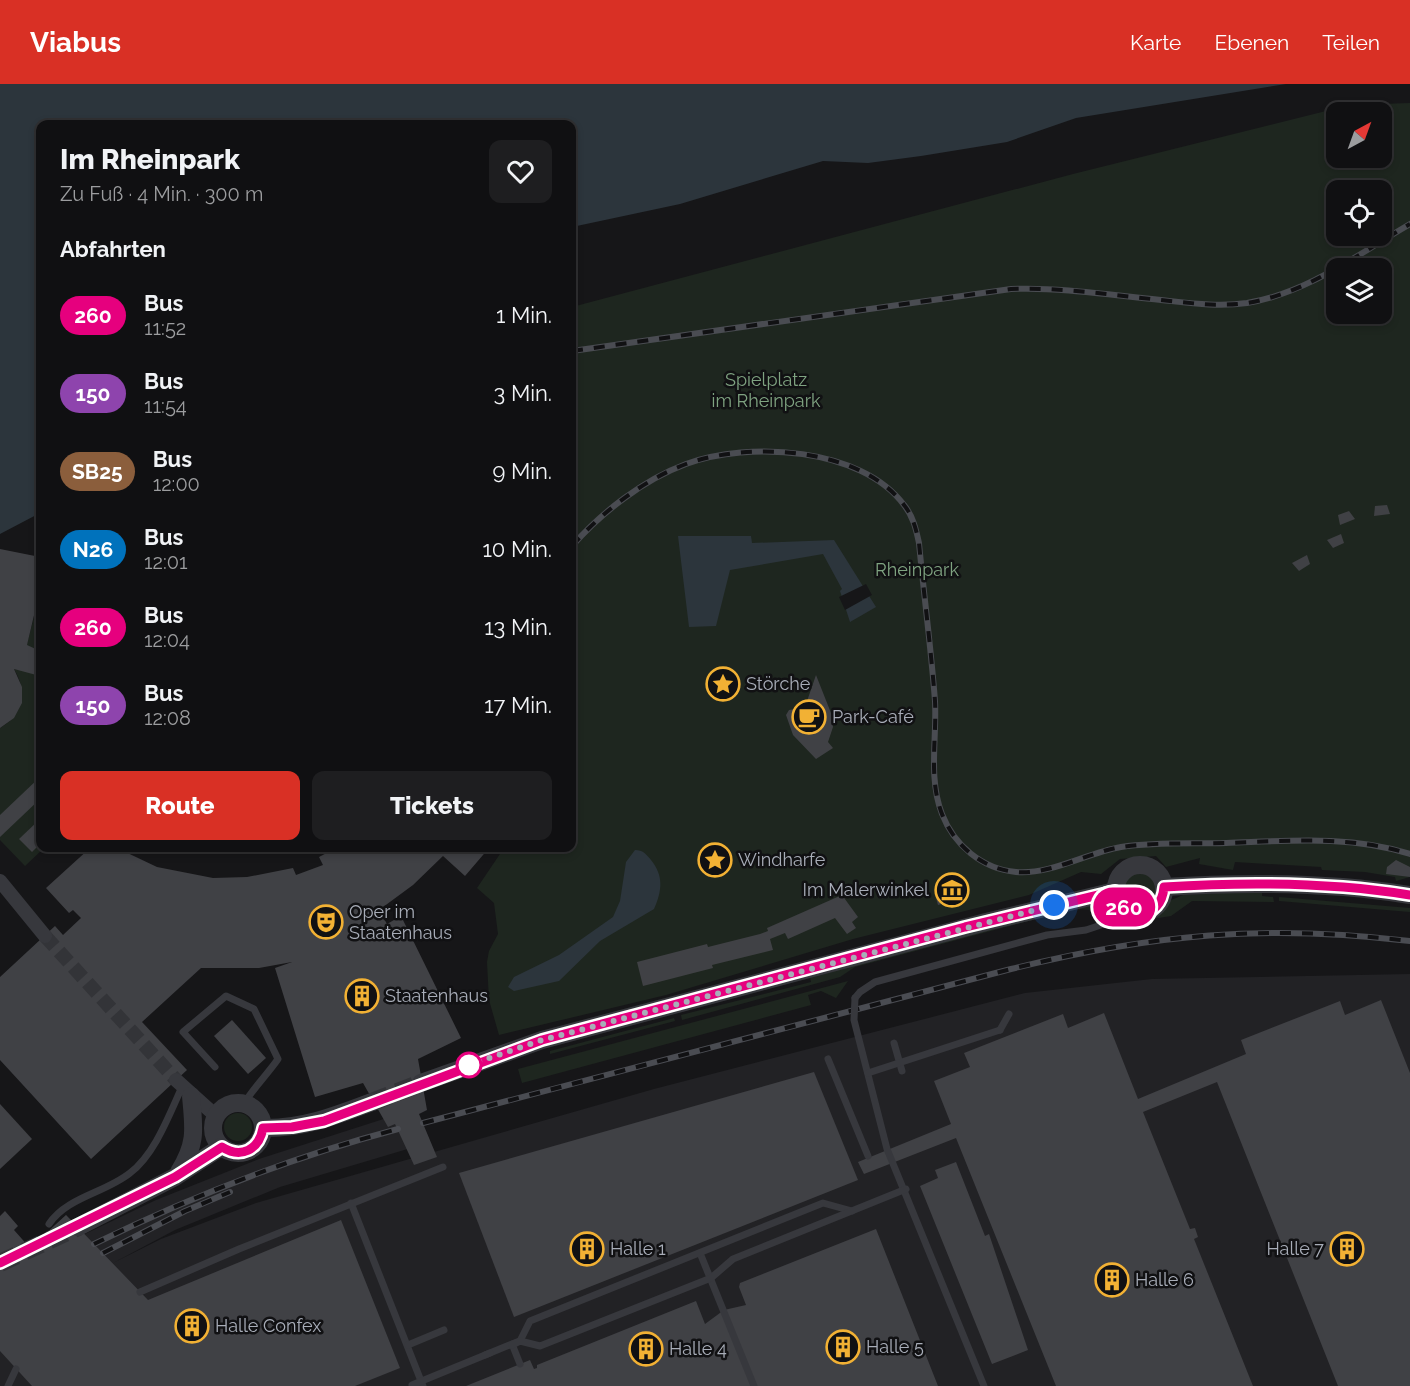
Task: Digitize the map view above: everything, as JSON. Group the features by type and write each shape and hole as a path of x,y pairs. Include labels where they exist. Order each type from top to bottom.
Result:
{"street":[{"path":"1133,865 1150,867 1157,872 1164,887 1161,901 1149,911 1135,913 1119,902 1115,891 1120,875 1133,865"},
{"path":"0,881 45,936"},
{"path":"1164,887 1222,884 1309,886 1410,896"},
{"path":"422,1083 542,1040 951,931 1115,891"},
{"path":"183,1088 216,1116"},
{"path":"175,1177 191,1152 194,1121 183,1088"},
{"path":"263,1128 288,1127 324,1121 372,1102"},
{"path":"244,1104 254,1109 260,1117 263,1128 258,1143 244,1152 236,1153 222,1147 213,1133 216,1116 228,1106 244,1104"},
{"path":"78,1227 175,1177 222,1147"}],"lane":[{"path":"958,1320 906,1190 887,1149 854,1020 853,1004 860,992 875,982 1047,934 1086,930 1107,923 1128,910"},
{"path":"215,1066 183,1032 226,996 254,1010 278,1059 253,1089 244,1104"},
{"path":"868,1073 1000,1030 1009,1014"},
{"path":"894,1043 903,1071"},
{"path":"828,1059 868,1156"},
{"path":"49,1224 60,1210 111,1185 138,1166 183,1088"},
{"path":"140,1292 351,1203 443,1167"},
{"path":"841,1215 906,1189 984,1386"},
{"path":"409,1386 422,1383 520,1341 540,1346 711,1278 733,1258 906,1190"},
{"path":"351,1203 422,1383"},
{"path":"520,1341 530,1321 823,1203 852,1211"},
{"path":"700,1252 754,1386"},
{"path":"409,1386 520,1341 540,1346 711,1278 726,1265"},
{"path":"408,1344 444,1330"},
{"path":"512,1344 520,1364"},
{"path":"8,1386 16,1369"}],"shaded area":[{"path":"0,84 1286,84 1076,118 1007,142 868,163 823,161 680,204 576,226 576,120 36,120 36,515 0,534"},
{"path":"678,536 751,536 752,543 834,540 876,607 850,622 840,591 842,589 823,554 730,570 716,626 689,627"},
{"path":"635,850 646,854 660,878 659,896 654,909 600,941 559,981 514,991 508,987 514,977 559,955 613,917 620,901 626,862"},
{"path":"1410,974 1410,1386 0,1386 0,1275 66,1215 85,1234 156,1200 259,1159 396,1115 411,1148 280,1187 175,1230 113,1263 161,1239 256,1203 654,1089 1025,993 1152,979"}],"green space":[{"name":"Rheinpark","path":"1410,103 1410,877 1396,881 1395,877 1365,872 1235,862 1233,870 1199,864 1200,858 1166,867 1156,856 1120,859 1101,874 1081,872 1029,895 853,939 666,995 499,1035 489,1000 487,962 489,951 498,934 494,903 477,888 501,852 576,852 576,306 1073,174 1326,111 1326,168 1392,168 1392,104"},
{"path":"36,610 36,852 40,852 25,866 0,840 0,728 14,716 21,702 21,686 14,669 20,670"},
{"path":"1140,872 1151,877 1156,888 1151,899 1140,904 1129,899 1124,888 1129,877"},
{"path":"1262,891 1262,896 1273,897 1274,902 1192,901 1171,916 1121,924 1153,915 1169,901 1183,895"},
{"path":"1279,897 1410,908 1410,912 1279,901"},
{"path":"1093,903 1106,907 1101,916 1089,910 1074,909 855,967 840,977 682,1020 681,1015 811,982 810,977"},
{"path":"848,981 836,998 821,991 808,995 811,1005 522,1083 518,1069"},
{"path":"674,1018 675,1021 550,1054 550,1051"},
{"path":"238,1113 248,1117 252,1127 248,1137 238,1141 228,1137 224,1127 228,1117"}],"pier":[{"path":"866,584 872,595 845,610 839,597"}],"building":[{"path":"1387,505 1390,514 1374,516 1375,506"},
{"path":"1349,511 1355,519 1340,525 1338,515"},
{"path":"1341,534 1344,543 1333,548 1327,540"},
{"path":"0,549 36,556 36,607 27,645 36,649 36,675 14,669 22,687 22,703 14,718 0,728"},
{"path":"1307,555 1310,564 1299,571 1292,563"},
{"name":"Park-Café","path":"816,675 831,713 833,727 828,742 833,748 816,759 793,735 786,715 789,710 801,708 806,704"},
{"path":"36,781 36,803 0,837 0,815"},
{"path":"36,823 36,848 32,852 19,839"},
{"name":"Staatenhaus","path":"86,852 125,852 157,867 213,878 247,877 293,868 296,875 323,865 319,857 328,852 486,852 465,876 443,856 413,885 379,910 387,924 401,916 461,1038 418,1059 427,1110 419,1114 437,1157 414,1165 395,1124 388,1127 363,1083 315,1097 275,968 292,962 259,968 201,968 142,1022 187,1070 91,1159 0,1060 0,977 55,926 63,935 81,918 73,910 69,913 46,888"},
{"path":"1396,860 1410,867 1410,877 1386,874 1387,867"},
{"name":"Im Malerwinkel","path":"949,874 952,887 958,886 961,899 938,905 936,898 945,892 941,876"},
{"path":"842,895 858,917 852,922 856,928 847,934 835,918 788,939 785,933 770,939 773,950 712,965 713,968 643,986 637,962 707,944 708,947 760,934 768,931 767,928"},
{"path":"1381,1000 1410,1073 1410,1386 1338,1386 1217,1082 1143,1112 1190,1229 1195,1228 1198,1237 1194,1239 1253,1386 1056,1386 956,1138 864,1174 858,1162 951,1124 934,1081 970,1067 964,1053 1063,1014 1068,1028 1104,1013 1138,1099 1246,1054 1241,1040 1340,1001 1345,1015"},
{"path":"232,1020 266,1058 248,1074 214,1036"},
{"name":"Halle 1","path":"814,1072 858,1180 514,1317 459,1173"},
{"path":"0,1104 32,1139 0,1169"},
{"path":"956,1162 985,1236 989,1234 1028,1350 992,1364 920,1186 938,1178 935,1170"},
{"name":"Halle Confex","path":"5,1211 18,1226 14,1230 30,1248 66,1215 148,1300 341,1220 400,1368 355,1386 32,1386 0,1351 0,1216"},
{"path":"876,1229 938,1386 466,1386 530,1360 534,1369 537,1368 537,1365 696,1301 705,1324 724,1310 746,1305 739,1287 740,1283"}],"tunnel":[{"path":"45,936 176,1080"},
{"path":"372,1102 421,1083"},
{"path":"0,1263 78,1227"}],"railway":[{"path":"576,350 1011,289 1067,290 1204,304 1247,303 1291,291 1312,282 1410,224"},
{"path":"576,542 596,521 624,498 654,479 686,464 712,457 771,452 802,454 833,460 861,471 885,486 904,505 914,523 919,543 935,701 935,786 947,825 962,845 981,861 1004,870 1029,872 1134,845 1295,841 1365,844 1410,854"},
{"path":"423,1123 1011,969 1113,947 1161,940 1257,933 1306,933 1410,941"},
{"path":"94,1244 243,1179 320,1152 398,1129"},
{"path":"103,1253 185,1211 230,1192"}],"bus line":[{"name":"260","path":"0,1263 78,1227 175,1177 222,1147 229,1152 236,1153 252,1149 258,1143 263,1128 292,1127 324,1121 542,1040 965,927 1115,891 1119,902 1128,910 1142,913 1156,907 1161,901 1164,887 1222,884 1309,886 1410,895"}],"place":[{"name":"Störche","path":"723,684"},
{"name":"Park-Café","path":"809,717"},
{"name":"Windharfe","path":"715,860"},
{"name":"Im Malerwinkel","path":"952,890"},
{"name":"Oper im Staatenhaus","path":"326,922"},
{"name":"Staatenhaus","path":"362,996"},
{"name":"Halle 1","path":"587,1249"},
{"name":"Halle 7","path":"1347,1249"},
{"name":"Halle 6","path":"1112,1280"},
{"name":"Halle Confex","path":"192,1326"},
{"name":"Halle 5","path":"843,1347"},
{"name":"Halle 4","path":"646,1349"}],"route":[{"path":"469,1065 467,1066 542,1040 1054,905"}],"park label":[{"name":"Spielplatz im Rheinpark","path":"766,390"}]}
